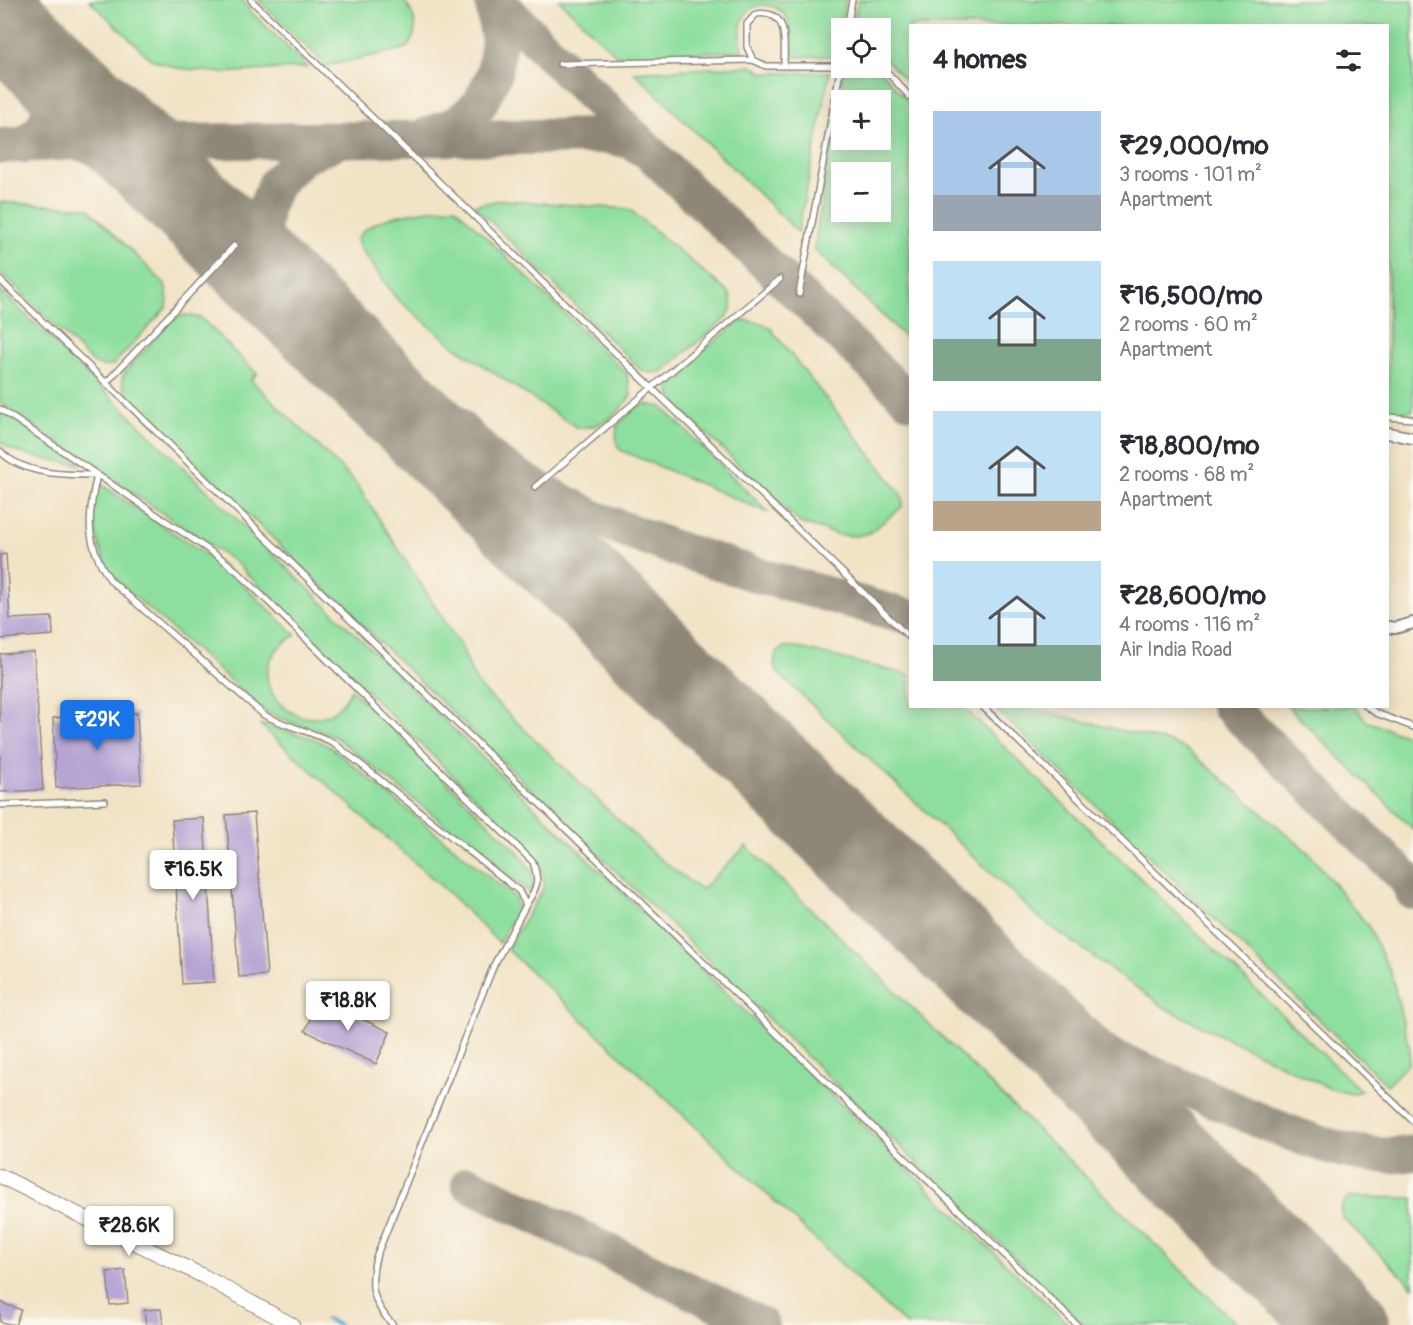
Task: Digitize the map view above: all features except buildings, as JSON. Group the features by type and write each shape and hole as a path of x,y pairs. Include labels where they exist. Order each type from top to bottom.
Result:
{"street":[{"path":"1389,433 1413,438"},
{"path":"1389,627 1395,628 1413,623"},
{"path":"0,1176 203,1276 268,1319 292,1325"}],"lane":[{"path":"250,0 909,637"},
{"path":"849,18 852,0"},
{"path":"753,60 747,46 747,24 756,14 766,12 776,16 783,29 784,66"},
{"path":"560,64 753,60 766,66 831,64"},
{"path":"891,76 909,96"},
{"path":"799,294 838,78"},
{"path":"106,383 234,246"},
{"path":"536,487 780,279"},
{"path":"0,280 1077,1325"},
{"path":"0,409 238,572 533,862 537,874 537,887 494,965 376,1257 372,1276 373,1295 381,1312 393,1325"},
{"path":"1389,417 1413,419"},
{"path":"0,451 9,460 24,467 73,475 96,475"},
{"path":"96,475 91,501 92,546 98,563 111,581 264,716 283,725 314,733 334,743 519,891 526,905"},
{"path":"984,708 1413,1121"},
{"path":"1369,708 1413,728"},
{"path":"0,805 105,801"}],"green space":[{"path":"89,0 243,0 249,10 308,67 223,73 177,68 151,59"},
{"path":"258,0 403,0 411,11 415,23 414,35 407,48 327,66"},
{"path":"559,0 845,0 842,18 831,18 831,56 791,57 788,19 780,10 768,5 755,7 745,15 741,29 742,51 617,56"},
{"path":"858,0 1413,0 1413,411 1389,412 1389,24 909,24 909,85 891,65 891,18 854,18"},
{"path":"752,66 764,73 830,72 798,232 634,72"},
{"path":"842,78 887,78 909,103 909,341 814,249 831,145 831,150 891,150 891,90 840,90"},
{"path":"502,200 629,209 729,293 731,309 726,318 662,372 642,371 474,205"},
{"path":"0,202 88,208 165,284 168,301 166,308 113,365 102,366 92,362 0,271"},
{"path":"455,207 627,374 631,395 614,414 592,426 576,427 455,347 396,298 360,248 357,239 364,230 375,224 416,212"},
{"path":"0,290 1069,1325 906,1325 507,949 543,889 544,879 538,859 236,563 0,403"},
{"path":"185,315 201,318 257,374 251,380 356,483 462,648 479,686 656,856 701,890 746,846 1238,1325 1084,1325 126,396 122,379 125,372 175,317"},
{"path":"746,320 764,324 771,329 899,491 903,499 902,507 869,533 856,536 839,535 800,523 673,402 670,385 676,375 739,322"},
{"path":"645,404 662,407 769,513 620,450 616,442 617,426 636,408"},
{"path":"0,409 83,465 39,458 7,447 0,441"},
{"path":"102,485 223,566 296,635 275,653 267,672 271,690 282,706 298,715 317,717 336,709 351,689 517,851 532,871 533,887 529,892 337,738 265,711 124,587 108,569 94,524 93,500 96,490"},
{"path":"784,647 795,647 909,675 909,708 964,708 1361,1091 1352,1094 1331,1089 1167,1009 1039,918 778,673 774,665 776,653"},
{"path":"995,708 1031,708 1172,743 1188,750 1310,854 1368,926 1391,973 1410,1051 1408,1064 1387,1085"},
{"path":"1289,708 1357,708 1366,721 1413,738 1413,829"},
{"path":"259,724 315,739 332,748 515,898 518,910 499,943 451,895"},
{"path":"1349,1197 1413,1198 1413,1287 1343,1218 1342,1206"}],"waterway":[{"path":"326,1319 339,1325"}],"taxiway":[{"path":"428,135 458,123 479,105 494,75 499,41 492,0"},
{"path":"496,0 650,153 909,400"},
{"path":"20,37 46,76 52,103 44,127 25,145"},
{"path":"89,105 127,131 173,142 608,136 630,141 643,149"},
{"path":"0,146 76,142 115,152 160,174"},
{"path":"276,286 263,240 265,209 276,183 301,158 336,142"},
{"path":"366,374 491,460 535,487 592,517 674,548 764,577 909,617"},
{"path":"1231,708 1406,879 1413,892"},
{"path":"1038,1026 1304,1138 1361,1153 1388,1156 1413,1153"},
{"path":"469,1184 761,1325"}],"runway":[{"path":"0,18 1346,1325"}]}
